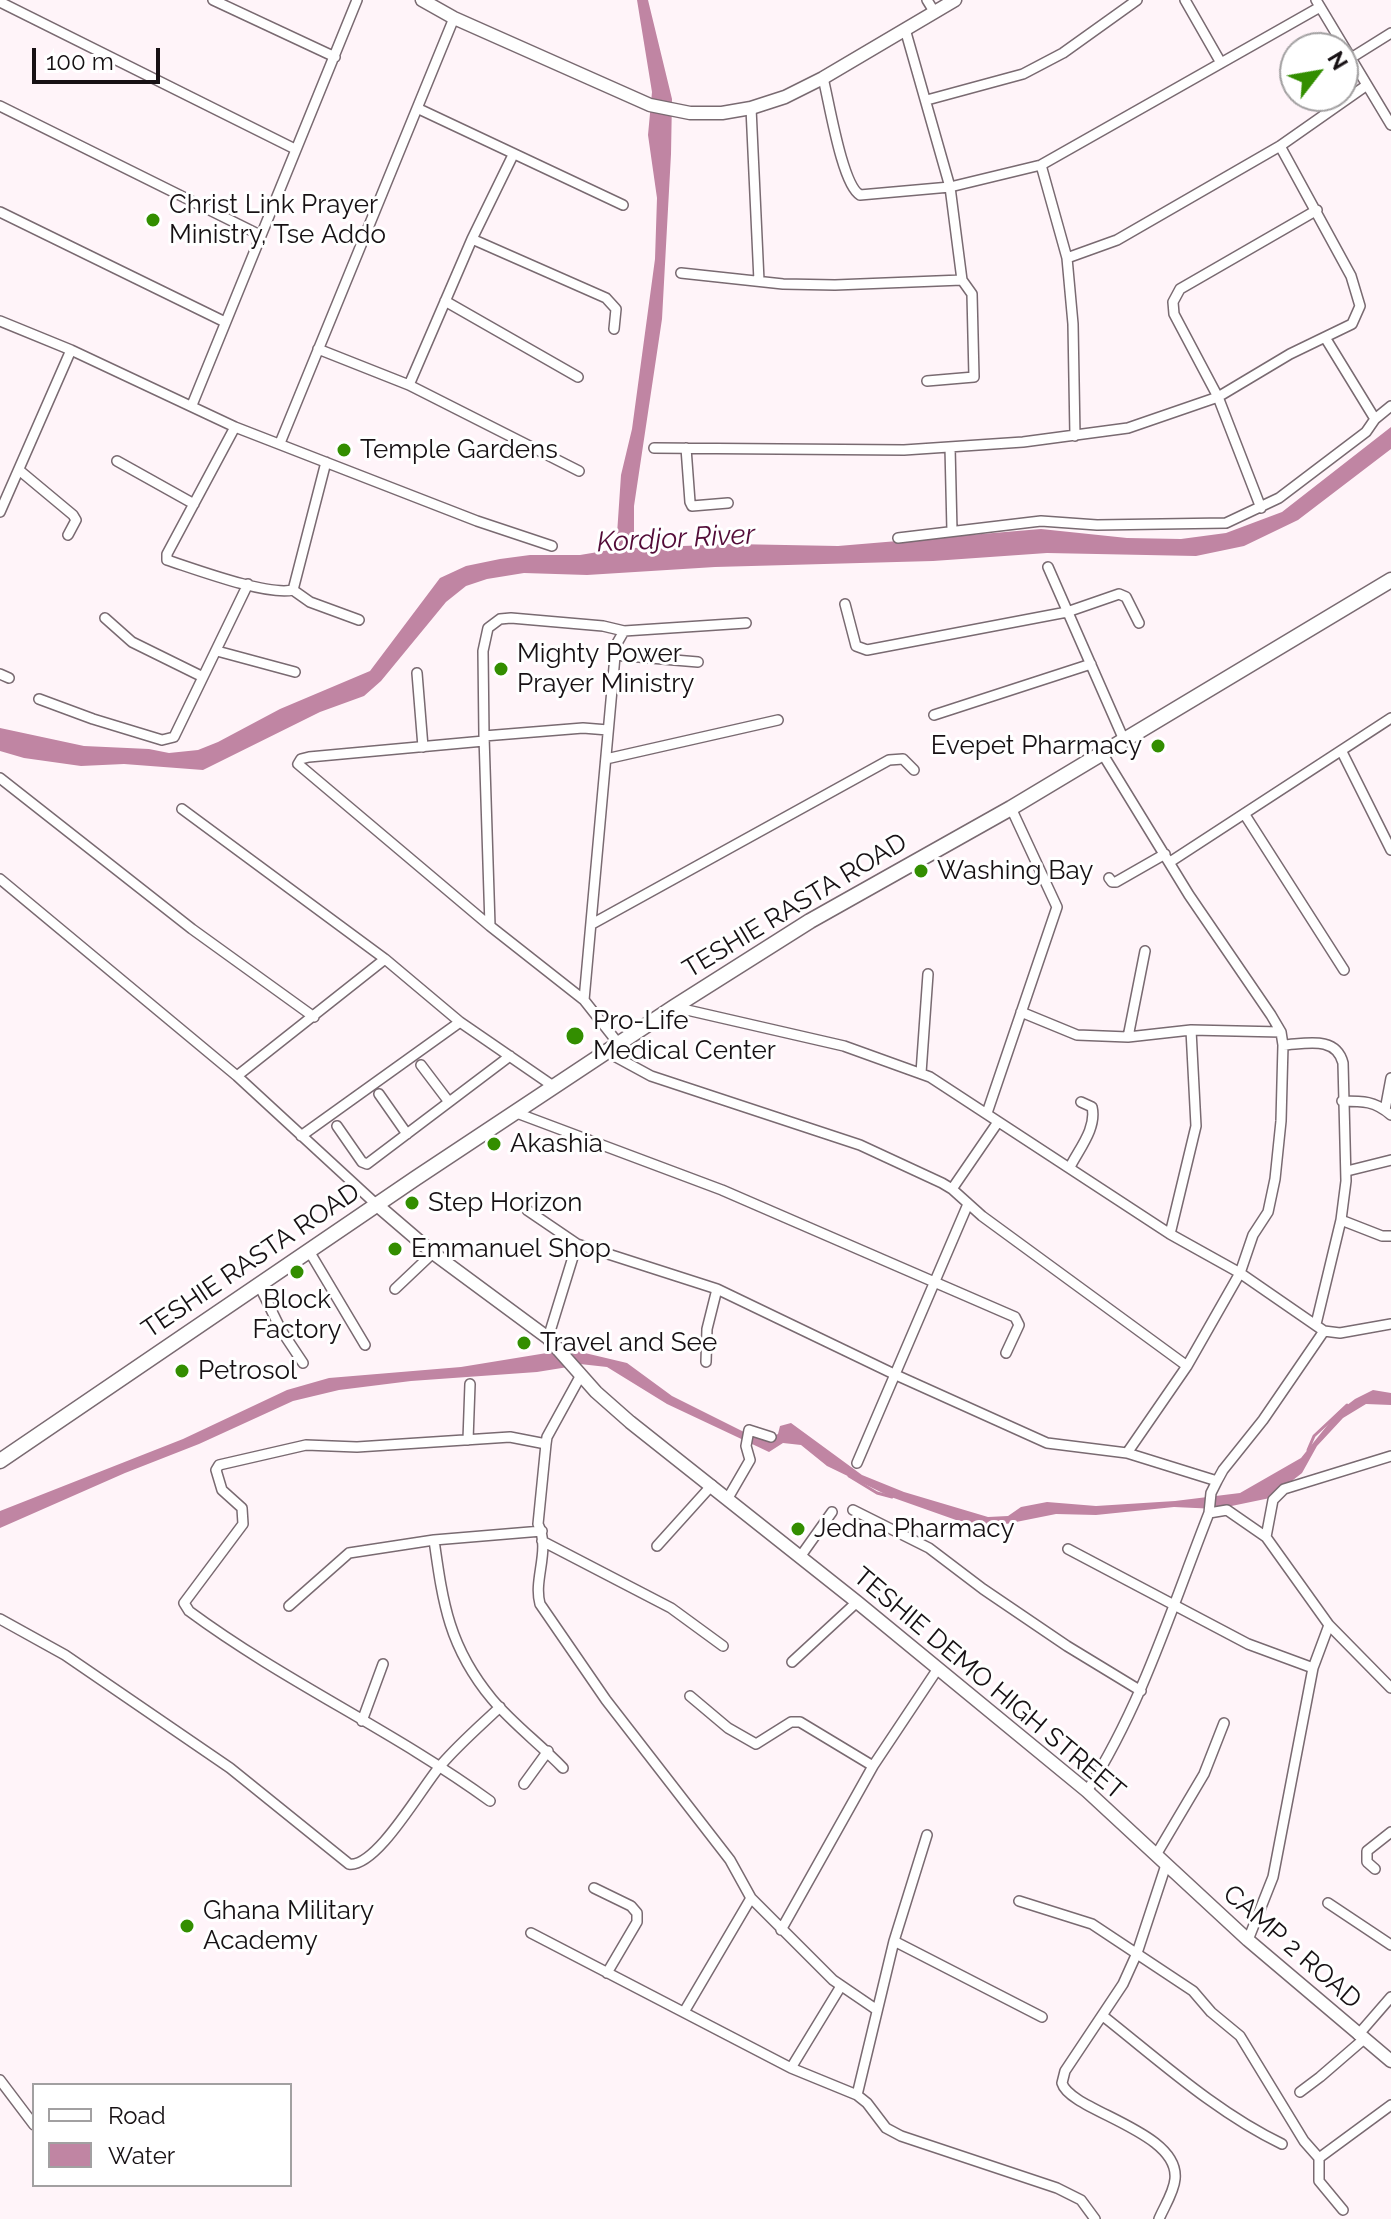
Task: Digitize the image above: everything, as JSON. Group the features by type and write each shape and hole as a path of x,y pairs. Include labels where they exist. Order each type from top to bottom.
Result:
{"main road":[{"name":"TESHIE RASTA ROAD","path":"0,1461 674,1007 810,921 1011,808 1391,580"}],"street":[{"path":"213,0 335,57"},
{"path":"192,405 357,0"},
{"path":"422,0 454,18 650,105 673,110 722,113 785,97 955,0"},
{"path":"927,0 935,13"},
{"path":"927,100 1023,74 1063,53 1137,0"},
{"path":"1185,0 1221,63"},
{"path":"0,2 295,149"},
{"path":"823,78 844,166 855,192 860,195 950,187 1041,165 1318,4 1335,32"},
{"path":"280,443 454,18"},
{"path":"905,29 950,187 962,280 972,294 974,377 927,381"},
{"path":"1359,53 1391,33"},
{"path":"1359,72 1391,125"},
{"path":"1067,258 1117,240 1280,146 1367,85"},
{"path":"0,106 260,235"},
{"path":"751,108 759,281"},
{"path":"419,109 623,205"},
{"path":"654,448 904,450 1075,436 1128,428 1218,397 1290,354 1352,324 1360,306 1351,276 1280,146"},
{"path":"409,385 472,239 513,155"},
{"path":"1041,165 1067,258 1073,324 1075,436"},
{"path":"1261,508 1218,397 1174,314 1173,302 1180,289 1317,210"},
{"path":"0,212 225,322"},
{"path":"472,239 606,298 616,309 614,329"},
{"path":"681,273 835,285 962,280"},
{"path":"445,301 578,377"},
{"path":"0,321 71,350 235,427 477,521 552,546"},
{"path":"1326,339 1375,419"},
{"path":"318,349 409,385 579,471"},
{"path":"0,512 71,350"},
{"path":"898,538 1041,521 1097,525 1226,523 1279,498 1366,432 1375,419 1391,406"},
{"path":"235,427 167,554 167,560 248,584 285,592 293,590 310,602 359,620"},
{"path":"950,447 952,531"},
{"path":"686,448 692,506 728,503"},
{"path":"117,461 194,504"},
{"path":"293,590 326,462"},
{"path":"19,470 73,515 76,520 68,535"},
{"path":"1048,567 1124,740"},
{"path":"39,699 162,740 174,737 248,584"},
{"path":"845,604 856,646 867,650 1067,612 1119,594 1126,597 1139,623"},
{"path":"105,618 132,642 203,677"},
{"path":"490,926 483,651 485,636 493,623 511,618 603,626 624,631 746,623"},
{"path":"584,1000 616,645 624,631"},
{"path":"217,651 295,672"},
{"path":"615,655 698,662"},
{"path":"934,715 1091,664"},
{"path":"417,673 423,747"},
{"path":"1109,878 1116,882 1168,858 1245,815 1391,718"},
{"path":"606,759 778,720"},
{"path":"608,730 583,728 309,757 301,759 298,764 490,926 584,1000 611,1047 604,1053 651,1076 860,1145 952,1189 1084,1292 1187,1366"},
{"path":"1342,752 1391,850"},
{"path":"1102,753 1189,895 1281,1032 1283,1045 1281,1121 1268,1212 1253,1235 1240,1273 1187,1366 1127,1453"},
{"path":"592,924 889,760 903,759 914,770"},
{"path":"0,778 192,929 314,1017"},
{"path":"987,1113 1057,907 1011,808"},
{"path":"182,809 385,959 460,1022 553,1086"},
{"path":"1245,815 1344,970"},
{"path":"0,879 237,1076 377,1205"},
{"path":"1128,1037 1145,951"},
{"path":"237,1076 385,959"},
{"path":"921,1073 928,974"},
{"path":"674,1007 844,1046 921,1073 1170,1234 1240,1273 1320,1327 1340,1333 1391,1324"},
{"path":"1021,1012 1077,1035 1128,1037 1191,1030 1281,1032"},
{"path":"301,1136 460,1022"},
{"path":"1170,1234 1196,1126 1191,1030"},
{"path":"1087,1791 1141,1691 1209,1513 1211,1493 1217,1481 1263,1420 1320,1327 1341,1220 1347,1171 1342,1101 1343,1063 1336,1048 1325,1043 1283,1045"},
{"path":"337,1126 364,1164 510,1056"},
{"path":"421,1065 449,1102"},
{"path":"1342,1101 1368,1101 1388,1113 1391,1078"},
{"path":"379,1094 407,1134"},
{"path":"1070,1167 1093,1123 1092,1107 1081,1102"},
{"path":"514,1112 722,1190 935,1280 1018,1319 1019,1325 1006,1353"},
{"path":"952,1189 998,1122"},
{"path":"1347,1171 1391,1160"},
{"path":"857,1463 968,1204"},
{"name":"TESHIE DEMO HIGH STREET","path":"377,1205 433,1253 548,1338 596,1392 630,1422 857,1602 1087,1791 1161,1860"},
{"path":"527,1210 577,1244 717,1289 1047,1443 1127,1453 1217,1481"},
{"path":"1341,1220 1382,1236 1391,1236"},
{"path":"548,1338 577,1244"},
{"path":"309,1251 365,1345"},
{"path":"395,1289 433,1253"},
{"path":"259,1285 281,1330 303,1363"},
{"path":"706,1362 707,1329 717,1289"},
{"path":"578,1371 546,1444 538,1524 544,1557 537,1595 544,1613 606,1700 730,1860 751,1898 841,1986 877,2010"},
{"path":"468,1440 470,1384"},
{"path":"728,1498 750,1460 746,1446 748,1433 751,1429 771,1437"},
{"path":"490,1801 441,1765 236,1646 185,1607 185,1599 243,1524 242,1508 222,1490 216,1470 219,1465 306,1445 357,1447 520,1437 546,1444"},
{"path":"1266,1537 1273,1500 1284,1489 1391,1456"},
{"path":"657,1546 712,1485"},
{"path":"853,1510 929,1548 1067,1646 1141,1691"},
{"path":"1209,1513 1227,1510 1266,1537 1329,1625 1391,1688"},
{"path":"800,1557 832,1512"},
{"path":"289,1606 349,1553 434,1540 542,1536 671,1608 723,1646"},
{"path":"434,1540 443,1605 452,1635 500,1707 563,1768"},
{"path":"1068,1549 1248,1644 1313,1668"},
{"path":"792,1662 857,1602"},
{"path":"0,1619 65,1655 230,1768 349,1864 364,1861 395,1828 441,1765 500,1707"},
{"path":"1248,1940 1269,1893 1313,1668 1329,1625"},
{"path":"362,1721 383,1664"},
{"path":"781,1930 873,1766 937,1670"},
{"path":"690,1696 728,1728 756,1744 791,1722 800,1722 873,1766"},
{"path":"1159,2219 1175,2181 1170,2160 1160,2147 1122,2121 1069,2095 1062,2083 1065,2071 1123,1984 1137,1953 1161,1860 1204,1774 1224,1723"},
{"path":"524,1784 548,1751"},
{"path":"1375,1869 1367,1862 1367,1851 1391,1832"},
{"path":"857,2095 894,1941 927,1835"},
{"name":"CAMP 2 ROAD","path":"1161,1860 1248,1940 1391,2061"},
{"path":"594,1888 631,1906 637,1913 637,1922 607,1973"},
{"path":"684,2012 751,1898"},
{"path":"1019,1901 1092,1924 1193,1991 1211,2012 1240,2036 1304,2141 1319,2158 1319,2181 1343,2210"},
{"path":"1328,1903 1391,1945"},
{"path":"531,1933 791,2068 857,2095 891,2132 1057,2188 1081,2200 1095,2219"},
{"path":"894,1941 1042,2017"},
{"path":"791,2068 841,1986"},
{"path":"1300,2092 1361,2037 1391,1997"},
{"path":"1103,2016 1182,2079 1260,2133 1282,2144"},
{"path":"0,2080 32,2122"},
{"path":"1319,2158 1391,2105"}],"water":[{"path":"637,0 648,0 672,99 662,319 634,506 634,548 732,544 838,546 1041,529 1127,538 1181,539 1226,533 1282,512 1391,427 1391,449 1298,520 1244,546 1196,556 1047,553 933,561 715,567 587,575 524,573 487,579 466,586 446,602 381,681 364,696 320,712 203,770 124,764 81,766 24,758 0,751 0,728 84,746 169,753 198,750 280,709 370,671 440,578 466,566 500,559 530,555 580,555 616,549 621,475 632,429 655,259 657,198 648,135 652,92"},
{"path":"568,1349 627,1363 672,1396 766,1440 778,1434 780,1426 791,1423 862,1475 904,1492 988,1517 1008,1516 1021,1507 1047,1502 1096,1506 1240,1493 1301,1458 1338,1412 1355,1399 1373,1390 1391,1393 1391,1405 1366,1404 1343,1418 1317,1446 1302,1473 1270,1498 1217,1509 1174,1507 1096,1515 1056,1514 991,1527 956,1520 891,1497 827,1466 801,1445 783,1443 769,1452 667,1404 607,1367 580,1364"},
{"path":"559,1351 568,1367 411,1381 339,1390 293,1401 0,1528 0,1511 183,1439 287,1390 329,1378 461,1367"}],"waterway":[{"path":"1308,1450 1314,1436 1347,1405"},
{"path":"849,1476 877,1493 892,1497"}],"place":[{"name":"Christ Link Prayer Ministry, Tse Addo","path":"153,220"},
{"name":"Temple Gardens","path":"344,450"},
{"name":"Mighty Power Prayer Ministry","path":"501,669"},
{"name":"Evepet Pharmacy","path":"1158,746"},
{"name":"Washing Bay","path":"921,871"},
{"name":"Pro-Life Medical Center","path":"575,1036"},
{"name":"Akashia","path":"494,1144"},
{"name":"Step Horizon","path":"412,1203"},
{"name":"Emmanuel Shop","path":"395,1249"},
{"name":"Block Factory","path":"297,1272"},
{"name":"Travel and See","path":"524,1343"},
{"name":"Petrosol","path":"182,1371"},
{"name":"Jedna Pharmacy","path":"798,1529"},
{"name":"Ghana Military Academy","path":"187,1926"}],"water label":[{"name":"Kordjor River","path":"676,539"}]}
